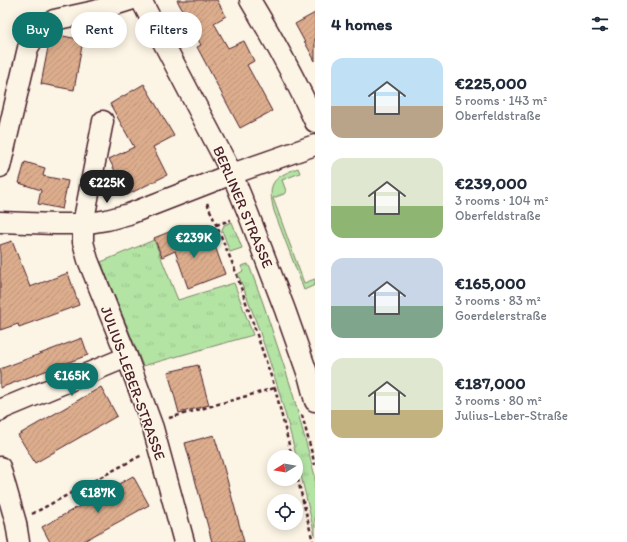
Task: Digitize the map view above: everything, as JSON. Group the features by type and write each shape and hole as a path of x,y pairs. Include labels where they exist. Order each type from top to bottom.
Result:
{"street":[{"path":"0,167 28,48 38,31 54,20 95,11 130,0"},
{"name":"BERLINER STRASSE","path":"141,0 232,174 285,310 309,378 315,401"},
{"path":"250,0 302,94 315,122"},
{"name":"JULIUS-LEBER-STRASSE","path":"102,121 83,224 84,242 88,260 153,428 184,542"},
{"path":"0,222 83,224 108,220 129,214 213,181 315,145"},
{"path":"0,411 126,357"},
{"path":"0,467 20,542"}],"path":[{"path":"213,181 211,192 204,196 234,267 275,388 290,450"},
{"path":"168,418 275,388"},
{"path":"16,523 158,446"},
{"path":"299,486 313,542"}],"green space":[{"path":"298,168 300,173 282,180 286,191 284,194 273,198 304,283 315,279 315,285 304,290 274,211 271,194 274,183 277,179 282,175"},
{"path":"232,222 242,248 230,252 222,230 224,225"},
{"path":"154,240 178,300 234,283 253,335 143,366 101,262"},
{"path":"248,264 250,268 291,387 315,476 315,536 303,484 303,450 295,450 278,388 259,330 238,274 243,271 241,266"}],"building":[{"path":"177,0 217,0 226,16 214,23 228,48 244,41 254,61 247,65 272,111 240,128 198,48 202,48 202,12 183,12"},
{"path":"315,13 315,61 295,24"},
{"path":"63,36 71,38 71,48 82,48 74,90 41,84 48,48 63,48"},
{"path":"144,84 174,136 153,147 167,175 127,195 109,159 134,147 110,104"},
{"path":"25,162 45,168 43,176 68,181 62,209 38,204 41,190 19,183"},
{"path":"169,232 175,248 211,235 225,274 188,288 175,251 162,257 154,238"},
{"path":"12,241 30,287 68,273 79,305 19,327 18,324 0,330 0,245"},
{"path":"82,338 88,355 0,388 0,369"},
{"path":"198,365 209,405 179,413 168,372"},
{"path":"101,387 117,416 35,463 18,435"},
{"path":"214,435 244,542 212,542 185,443"},
{"path":"133,476 149,505 82,542 50,542 42,527"}]}
